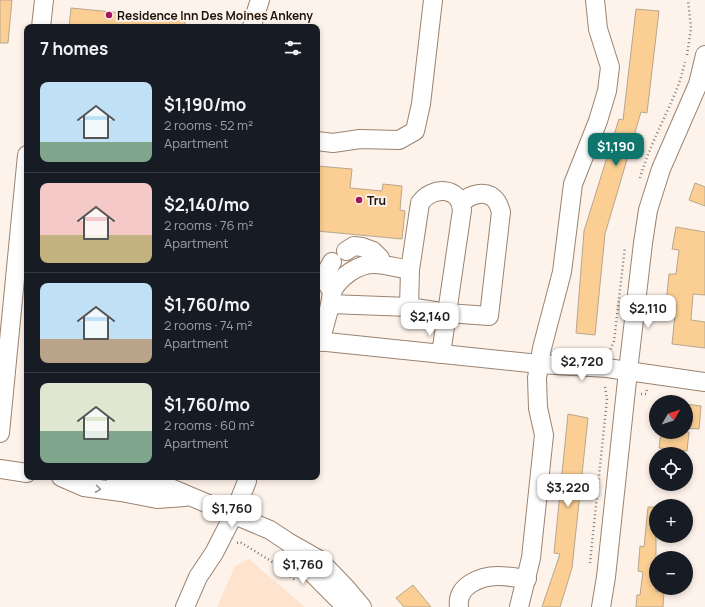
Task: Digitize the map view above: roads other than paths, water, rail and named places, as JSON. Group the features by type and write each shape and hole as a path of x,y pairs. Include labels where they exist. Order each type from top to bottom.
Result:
{"street":[{"path":"41,24 44,0"},
{"path":"253,24 260,0"},
{"path":"320,141 333,143 360,140 399,140 415,131 421,104 433,0"},
{"path":"519,607 527,579 535,525 544,435 538,408 537,378 539,364 549,318 562,272 573,184 598,121 608,91 610,67 598,29 595,0"},
{"path":"602,607 628,370 648,210 661,169 698,84 705,55"},
{"path":"0,433 24,188"},
{"path":"409,307 410,270 420,203 424,197 436,191 441,190 450,192 457,197 461,204 462,210 441,354"},
{"path":"331,298 447,313 489,316 501,212 498,203 490,197 482,194 474,194 466,197 461,204"},
{"path":"346,251 354,246 373,251 380,258 381,264"},
{"path":"331,298 325,282 325,273 332,262"},
{"path":"320,337 331,298 340,281 358,268 371,264 381,264 410,270"},
{"path":"320,341 539,364 628,370 705,382"},
{"path":"0,469 24,473"},
{"path":"68,480 84,487 157,499 188,497"},
{"path":"134,480 160,484 270,530 318,559 362,607"},
{"path":"185,607 198,577 234,514 247,480"},
{"path":"288,542 310,571 346,607"},
{"path":"459,607 458,600 464,589 474,580 497,576 527,579"}],"place":[{"name":"Residence Inn Des Moines Ankeny","path":"109,15"},
{"name":"Tru","path":"359,200"}]}
